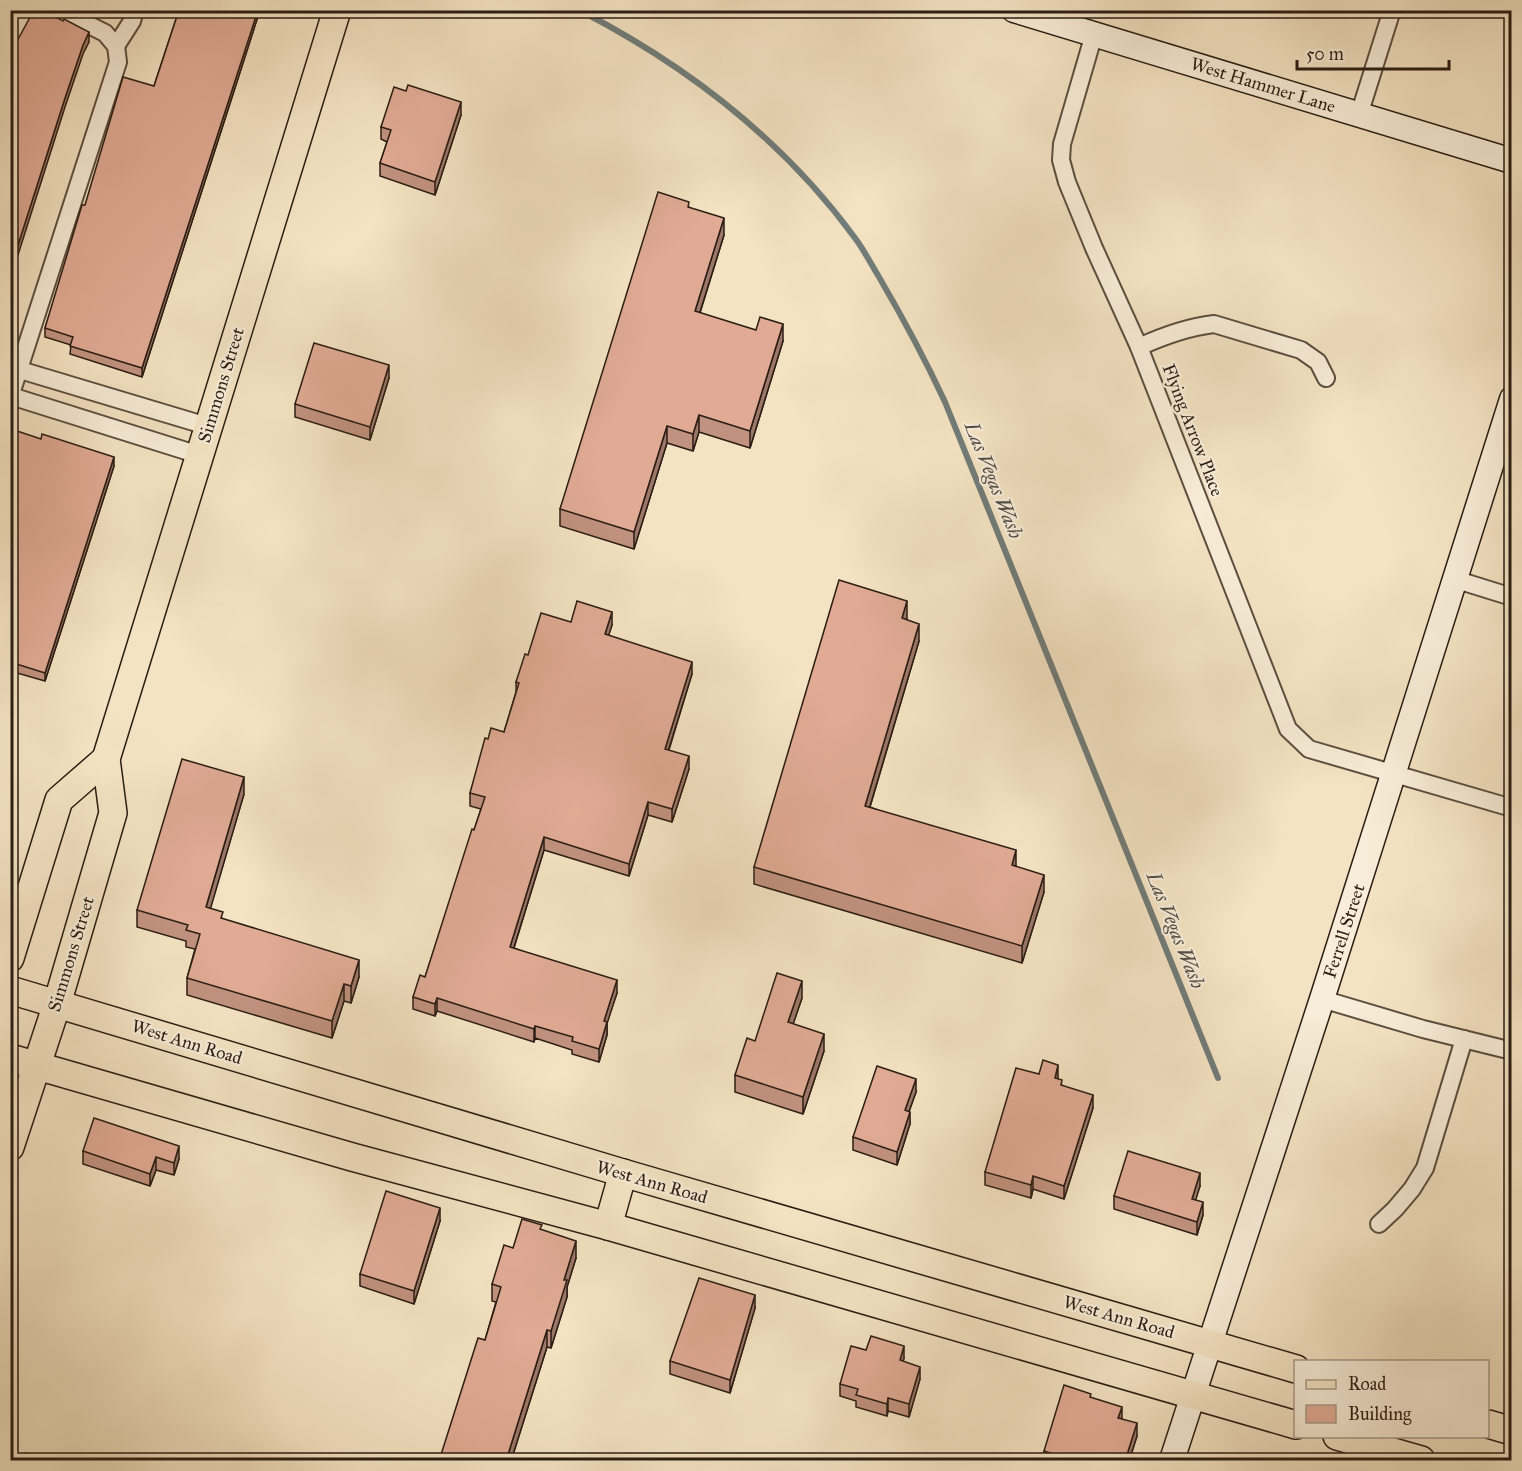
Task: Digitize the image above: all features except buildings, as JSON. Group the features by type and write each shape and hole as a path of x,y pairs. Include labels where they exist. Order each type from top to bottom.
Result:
{"main road":[{"name":"Simmons Street","path":"10,1147 57,1004 113,813 106,759 337,10"},
{"path":"10,958 59,800 106,759"},
{"name":"West Ann Road","path":"10,990 623,1173 1294,1368"},
{"path":"10,1058 352,1157 608,1226 1294,1424"},
{"path":"608,1226 623,1173"},
{"path":"1489,1424 1512,1431"},
{"path":"1340,1438 1421,1461"}],"street":[{"path":"59,10 105,33 116,46 118,62 11,396 199,455"},
{"path":"116,46 132,21 135,10"},
{"name":"West Hammer Lane","path":"1014,10 1512,160"},
{"path":"1359,115 1392,10"},
{"name":"Flying Arrow Place","path":"1094,34 1062,144 1061,160 1067,182 1139,347 1287,729 1309,749 1512,808"},
{"path":"1139,347 1163,337 1214,324 1301,350 1318,362 1326,378"},
{"path":"20,370 207,426"},
{"name":"Ferrell Street","path":"1172,1461 1322,999 1512,399"},
{"path":"1454,579 1512,597"},
{"path":"1322,999 1423,1029 1512,1050"},
{"path":"1378,1224 1412,1190 1425,1168 1464,1039"}],"waterway":[{"name":"Las Vegas Wash","path":"579,10 657,55 730,108 797,169 827,202 864,252 905,323 945,402 1218,1078"}]}
